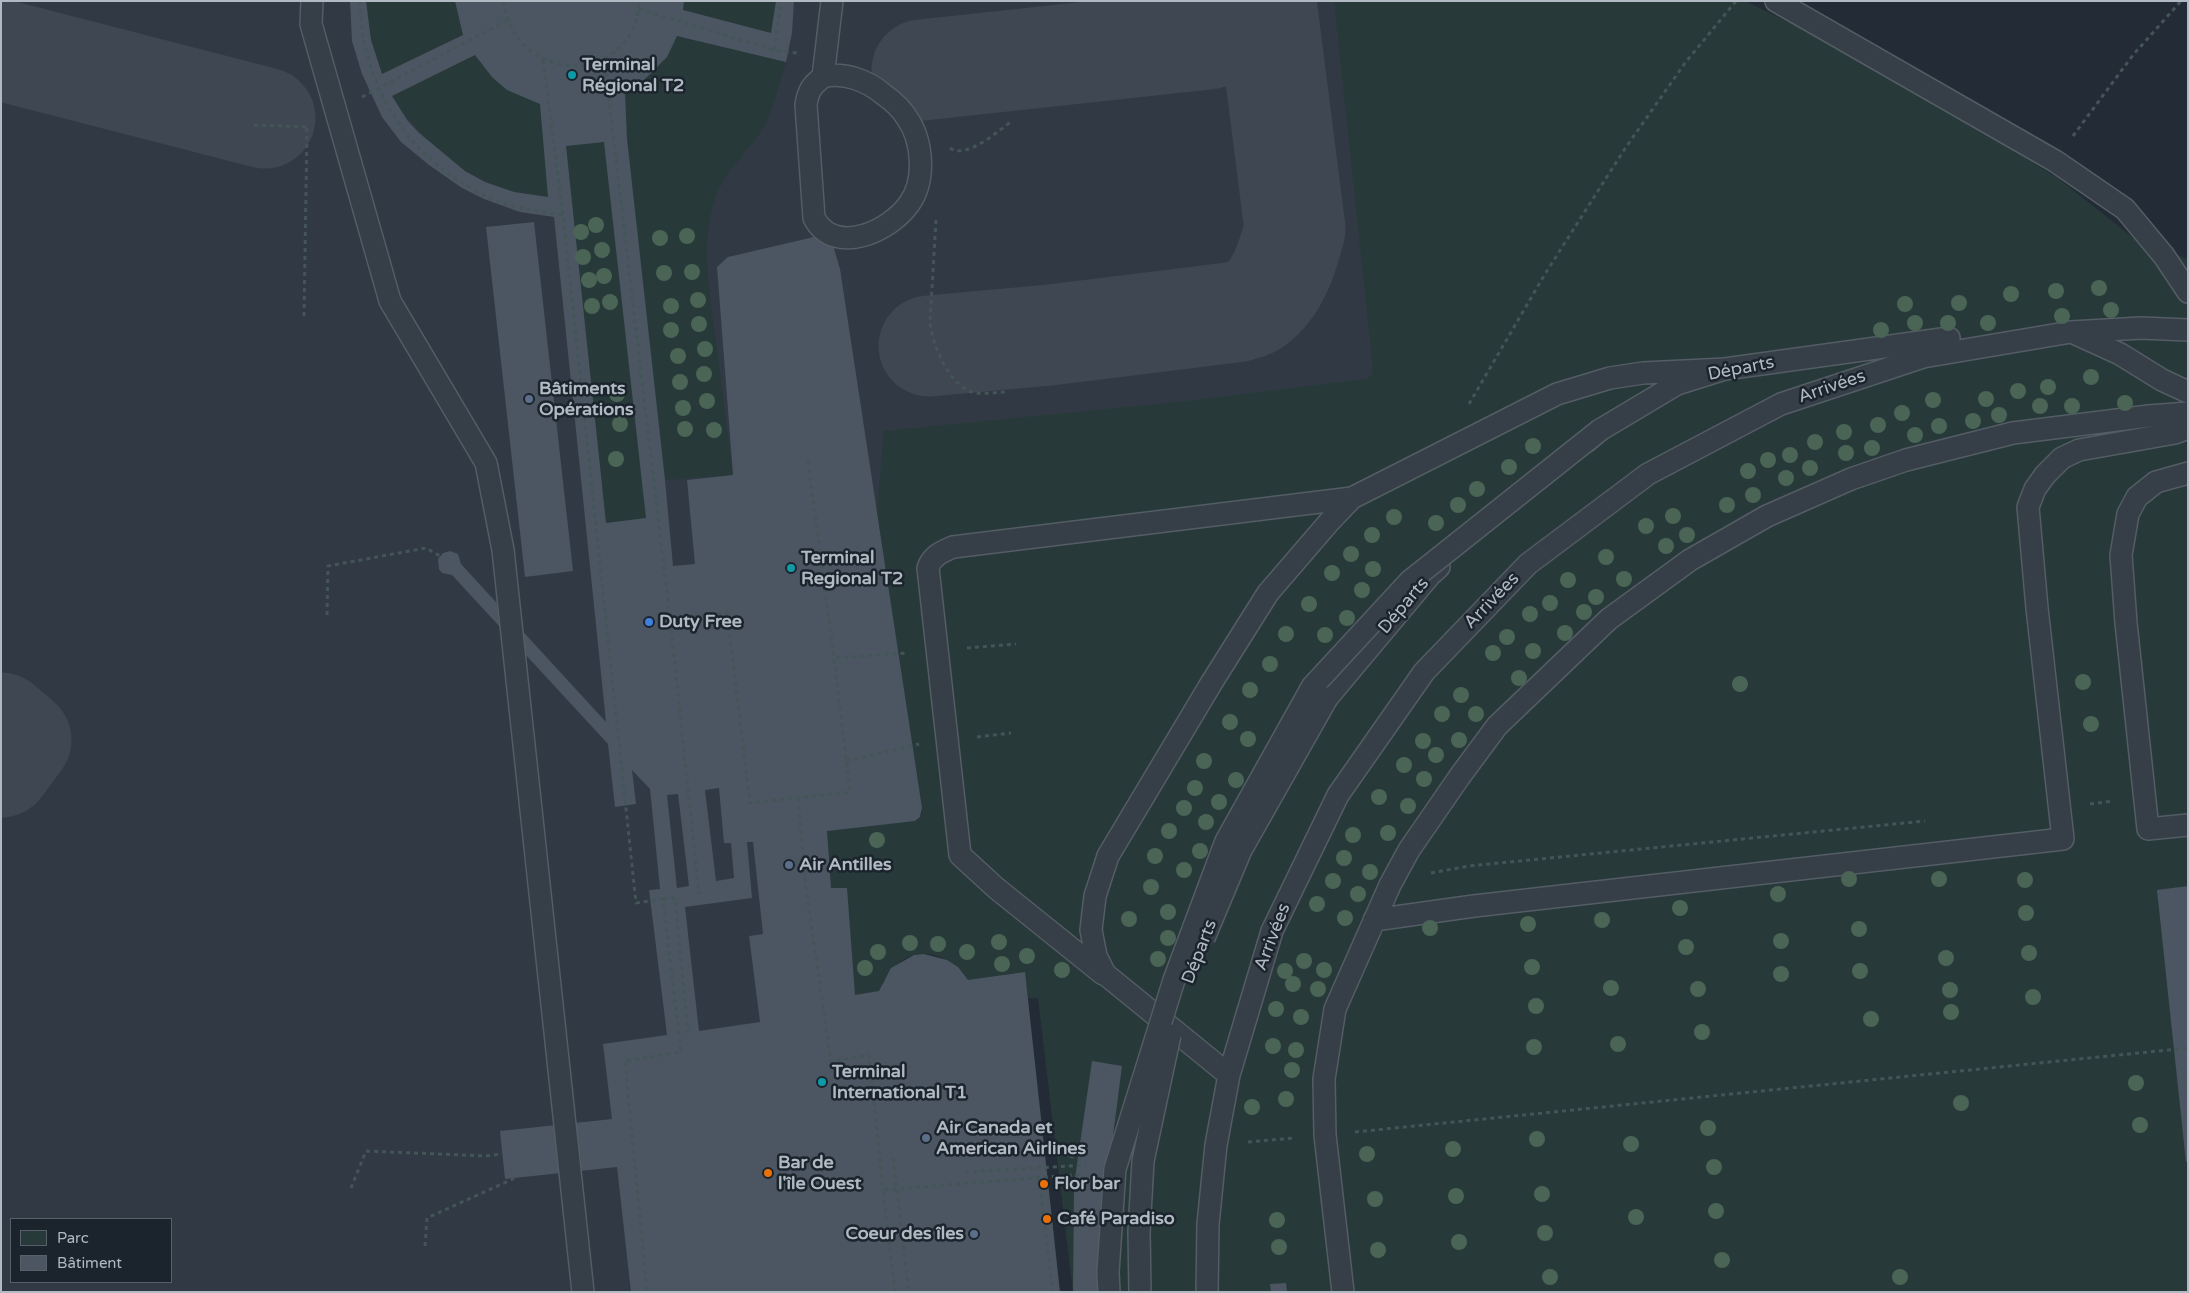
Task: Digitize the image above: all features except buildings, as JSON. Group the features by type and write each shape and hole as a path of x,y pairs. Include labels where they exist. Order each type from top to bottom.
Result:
{"lane":[{"path":"312,1 311,24 390,301 486,462 503,550 583,1292"},
{"path":"824,76 841,74 878,89 898,105 909,120 918,141 921,167 917,190 909,204 892,223 854,239 841,238 826,232 816,224 814,218 806,105 808,93 812,86 824,76 832,1"},
{"path":"1776,1 2055,161 2124,209 2164,256 2188,292"},
{"name":"Arrivées","path":"1207,1292 1208,1224 1216,1145 1229,1075 1272,931 1338,795 1424,672 1528,564 1648,474 1781,404 1923,357 2071,332 2142,328 2188,330"},
{"name":"Départs","path":"1140,1292 1139,1232 1143,1161 1167,1042 1199,951 1241,850 1327,698 1430,575 1600,430 1677,384 1725,369 2006,330 2071,332"},
{"path":"2071,332 2120,354 2162,380 2188,392"},
{"path":"1104,974 1096,956 1091,930 1095,896 1108,856 1212,682 1268,593 1352,498 1557,394 1610,378 1642,373 1725,369"},
{"path":"1342,1292 1325,1135 1324,1079 1335,1009 1390,885 1409,850 1497,726 1609,619 1690,560 1767,516 1851,478 1936,452 2013,433 2149,416 2188,414"},
{"path":"1374,920 1474,906 2063,839 2037,608 2028,507 2034,489 2045,474 2062,458 2070,454 2079,450 2175,433 2188,428"},
{"path":"1109,1292 1108,1272 1115,1169 1174,980 1226,841 1312,687 1410,581 1600,430"},
{"path":"2188,473 2156,482 2137,497 2128,514 2121,555 2126,623 2148,829 2188,825"},
{"path":"1229,1075 996,888 960,855 928,568 931,561 940,552 953,547 1352,498"}],"path":[{"path":"360,1 360,23 365,47 378,88 401,128 421,152 472,190 501,203 534,211 563,215"},
{"path":"503,1 508,20 518,39 529,51 543,60 558,65 574,66 590,64 617,48 635,24 639,1"},
{"path":"639,9 774,50 782,1"},
{"path":"1467,406 1545,274 1624,150 1684,63 1736,1"},
{"path":"2055,161 2133,55 2181,1"},
{"path":"378,88 508,20"},
{"path":"604,57 670,618 699,894"},
{"path":"543,60 563,215 636,904 675,898 688,1032"},
{"path":"304,316 307,128"},
{"path":"938,211 930,322 932,337 947,370 969,391 1007,392"},
{"path":"670,618 727,612 750,803 850,792 808,461"},
{"path":"327,615 328,566 426,548 440,556"},
{"path":"936,650 1016,644"},
{"path":"834,658 899,653"},
{"path":"846,761 913,744 946,741"},
{"path":"798,798 806,888 828,1028 831,1062 869,1055 895,1292"},
{"path":"2060,807 2145,798"},
{"path":"1390,885 1432,872 1469,866 1930,821"},
{"path":"647,1292 625,1061 681,1052 663,900"},
{"path":"1216,1145 2188,1048"},
{"path":"352,1188 366,1151 485,1156 502,1154"},
{"path":"893,1158 909,1292"},
{"path":"965,1172 1096,1164"},
{"path":"883,1190 1086,1174"},
{"path":"425,1246 427,1218 515,1178"},
{"path":"1039,1178 1053,1292"}],"shaded area":[{"path":"1,1 1428,1 1466,352 1353,459 873,518 903,832 849,988 997,970 1036,1292 1,1292"}],"green space":[{"path":"366,1 455,1 463,35 382,74 371,40"},
{"path":"684,1 776,1 771,33 683,10"},
{"path":"1334,1 1745,1 1879,66 2059,179 2132,237 2188,259 2188,1292 1073,1292 1038,998 1028,998 1024,973 968,980 957,967 945,959 932,954 920,954 908,957 897,965 887,976 879,991 855,995 831,888 827,831 915,821 922,812 877,512 884,431 1188,401 1366,379 1372,375 1373,369"},
{"path":"677,36 786,62 767,121 719,189 710,216 707,252 709,289 733,475 665,480 627,139 625,93 656,69 667,55"},
{"path":"475,55 503,85 519,95 540,104 548,197 507,190 470,174 444,155 421,134 392,96"},
{"path":"604,142 646,518 606,523 566,146"}],"taxiway":[{"path":"922,70 1208,39 1221,32 1236,19 1249,1"},
{"path":"929,346 1050,335 1236,312 1253,306 1263,298 1281,271 1295,229 1266,1"},
{"path":"1,50 265,118"},
{"path":"1,723 21,740 1,767"}],"place":[{"name":"Terminal Régional T2","path":"572,75"},
{"name":"Bâtiments Opérations","path":"529,399"},
{"name":"Terminal Regional T2","path":"791,568"},
{"name":"Duty Free","path":"649,622"},
{"name":"Air Antilles","path":"789,865"},
{"name":"Terminal International T1","path":"822,1082"},
{"name":"Air Canada et American Airlines","path":"926,1138"},
{"name":"Bar de l'île Ouest","path":"768,1173"},
{"name":"Flor bar","path":"1044,1184"},
{"name":"Café Paradiso","path":"1047,1219"},
{"name":"Coeur des îles","path":"974,1234"}]}
